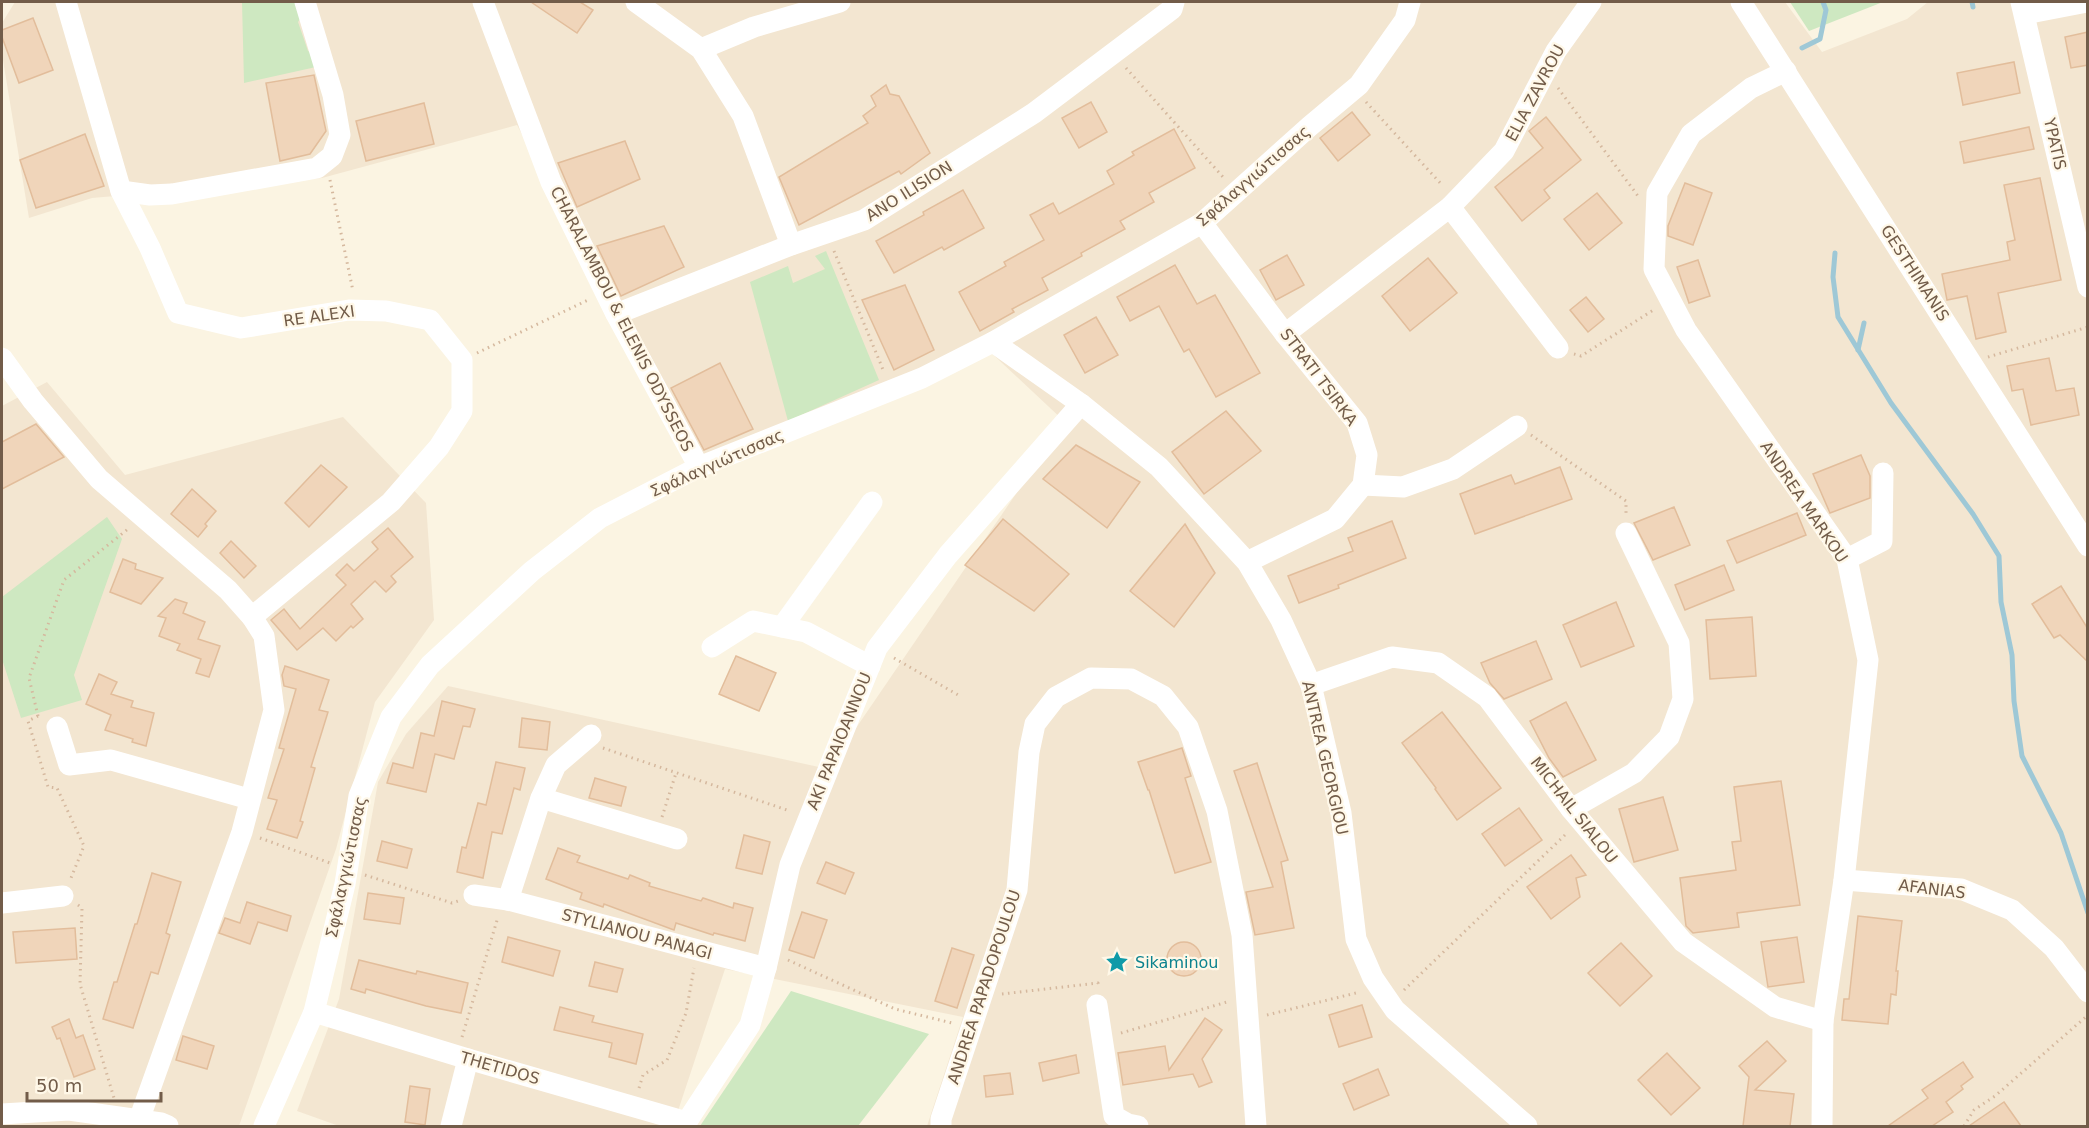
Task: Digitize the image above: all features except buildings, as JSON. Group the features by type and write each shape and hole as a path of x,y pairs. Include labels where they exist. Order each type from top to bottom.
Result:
{"street":[{"name":"RE ALEXI","path":"66,2 121,190 178,313 241,328 357,310 386,311 430,320 462,360"},
{"path":"121,190 150,195 172,194 317,168 332,156 340,135 333,94 305,2"},
{"name":"CHARALAMBOU & ELENIS ODYSSEOS","path":"483,2 551,182 616,314 699,467"},
{"path":"636,2 701,49 743,116 792,244"},
{"path":"701,49 754,27 840,2"},
{"name":"Σφάλαγγιώτισσας","path":"264,1126 314,1012 348,870 359,796 391,717 430,665 532,571 600,518 699,467 922,378 993,342 1202,223 1354,89 1405,20 1410,2"},
{"name":"ELIA ZAVROU","path":"1286,334 1453,204 1504,151 1556,51 1591,2"},
{"name":"GESTHIMANIS","path":"1741,2 2085,536"},
{"path":"2023,8 2087,2"},
{"name":"ANO ILISION","path":"616,314 792,244 864,220 1034,113 1173,5"},
{"name":"YPATIS","path":"2023,8 2088,287"},
{"name":"ANDREA MARKOU","path":"1786,71 1751,88 1691,134 1657,194 1654,269 1686,330 1847,559 1868,660 1844,880 1823,1021 1822,1126"},
{"path":"1453,204 1558,348"},
{"name":"STRATI TSIRKA","path":"1202,223 1357,423 1367,454 1363,485"},
{"name":"ANTREA GEORGIOU","path":"993,342 1081,404 1159,467 1247,562 1281,620 1311,685 1341,813 1356,939 1373,978 1395,1010 1527,1126"},
{"path":"2,358 33,401 99,479 228,590 252,617 264,636 274,710 242,832 129,1119"},
{"path":"252,617 391,502 439,447 462,411 462,360"},
{"name":"AKI PAPAIOANNOU","path":"685,1124 750,1025 790,865 873,657 948,555 1081,404"},
{"path":"1247,562 1335,519 1363,485 1403,487 1453,469 1517,426"},
{"path":"1847,559 1882,541 1883,473"},
{"path":"782,627 872,502"},
{"path":"1576,815 1634,773 1669,737 1683,699 1679,643 1626,533"},
{"path":"712,647 753,621 807,632 873,657"},
{"name":"MICHAIL SIALOU","path":"1311,685 1392,657 1438,663 1487,697 1576,815 1683,942 1776,1007 1823,1021"},
{"name":"ANDREA PAPADOPOULOU","path":"941,1126 941,1119 1017,890 1029,752 1035,724 1056,697 1091,678 1131,679 1163,696 1188,727 1217,811 1242,935 1256,1126"},
{"path":"57,727 69,765 111,760 249,800"},
{"path":"506,900 541,798 556,765 587,738"},
{"path":"541,798 667,836"},
{"name":"AFANIAS","path":"1844,880 1961,889 2012,910 2054,948 2088,992"},
{"name":"STYLIANOU PANAGI","path":"474,895 506,900 696,950 768,960"},
{"path":"2,903 63,896"},
{"path":"1097,1005 1114,1116 1128,1124 1138,1126"},
{"name":"THETIDOS","path":"314,1012 685,1124"},
{"path":"451,1126 462,1057"},
{"path":"2,1114 69,1110 168,1126"}],"path":[{"path":"1113,53 1236,192"},
{"path":"1545,72 1638,195 1657,203"},
{"path":"1354,89 1453,204"},
{"path":"326,160 357,310"},
{"path":"826,232 892,390"},
{"path":"462,360 605,292"},
{"path":"1558,348 1581,356 1670,299"},
{"path":"1972,362 2088,327"},
{"path":"1517,426 1626,501 1626,533"},
{"path":"129,1119 80,984 82,908 63,896 84,846 57,788 48,787 28,721 38,716 29,678 64,580 144,517"},
{"path":"873,657 960,696"},
{"path":"587,738 676,772 809,817"},
{"path":"667,836 676,772"},
{"path":"1248,1020 1385,995 1576,815"},
{"path":"242,832 348,870 452,903 474,895"},
{"path":"462,1057 506,900"},
{"path":"634,1107 643,1075 667,1060 686,1013 696,950"},
{"path":"768,960 895,1009 972,1028"},
{"path":"982,996 1098,983 1097,1005"},
{"path":"1103,1038 1246,997"},
{"path":"1964,1126 1974,1110 1995,1096 2088,1015"}],"shaded area":[{"path":"15,2 1785,2 1822,52 1907,19 1928,2 2087,2 2087,1126 927,1126 963,1017 725,969 673,1126 339,1126 297,1111 339,999 378,782 406,734 448,686 828,769 1065,422 984,346 696,462 517,125 322,178 92,198 29,218 2,54 2,23"},
{"path":"47,382 125,475 343,417 426,503 434,620 375,702 336,849 239,1126 2,1126 2,406"}],"green space":[{"path":"242,2 301,2 305,12 298,22 308,51 316,55 316,67 244,83"},
{"path":"1790,2 1883,2 1809,31"},
{"path":"826,251 879,380 788,421 750,282 788,266 793,283 825,269 815,256"},
{"path":"107,517 122,539 74,675 82,700 21,718 2,659 2,597"},
{"path":"791,991 929,1034 858,1126 700,1126"}],"waterway":[{"path":"1802,48 1820,39 1826,10 1823,2"},
{"path":"1972,2 1973,7"},
{"path":"1835,253 1833,277 1838,317 1891,403 1973,514 1999,556 2001,602 2012,655 2014,701 2022,756 2061,833 2088,913"},
{"path":"1858,350 1864,323"}],"place":[{"name":"Sikaminou","path":"1117,962"}]}
